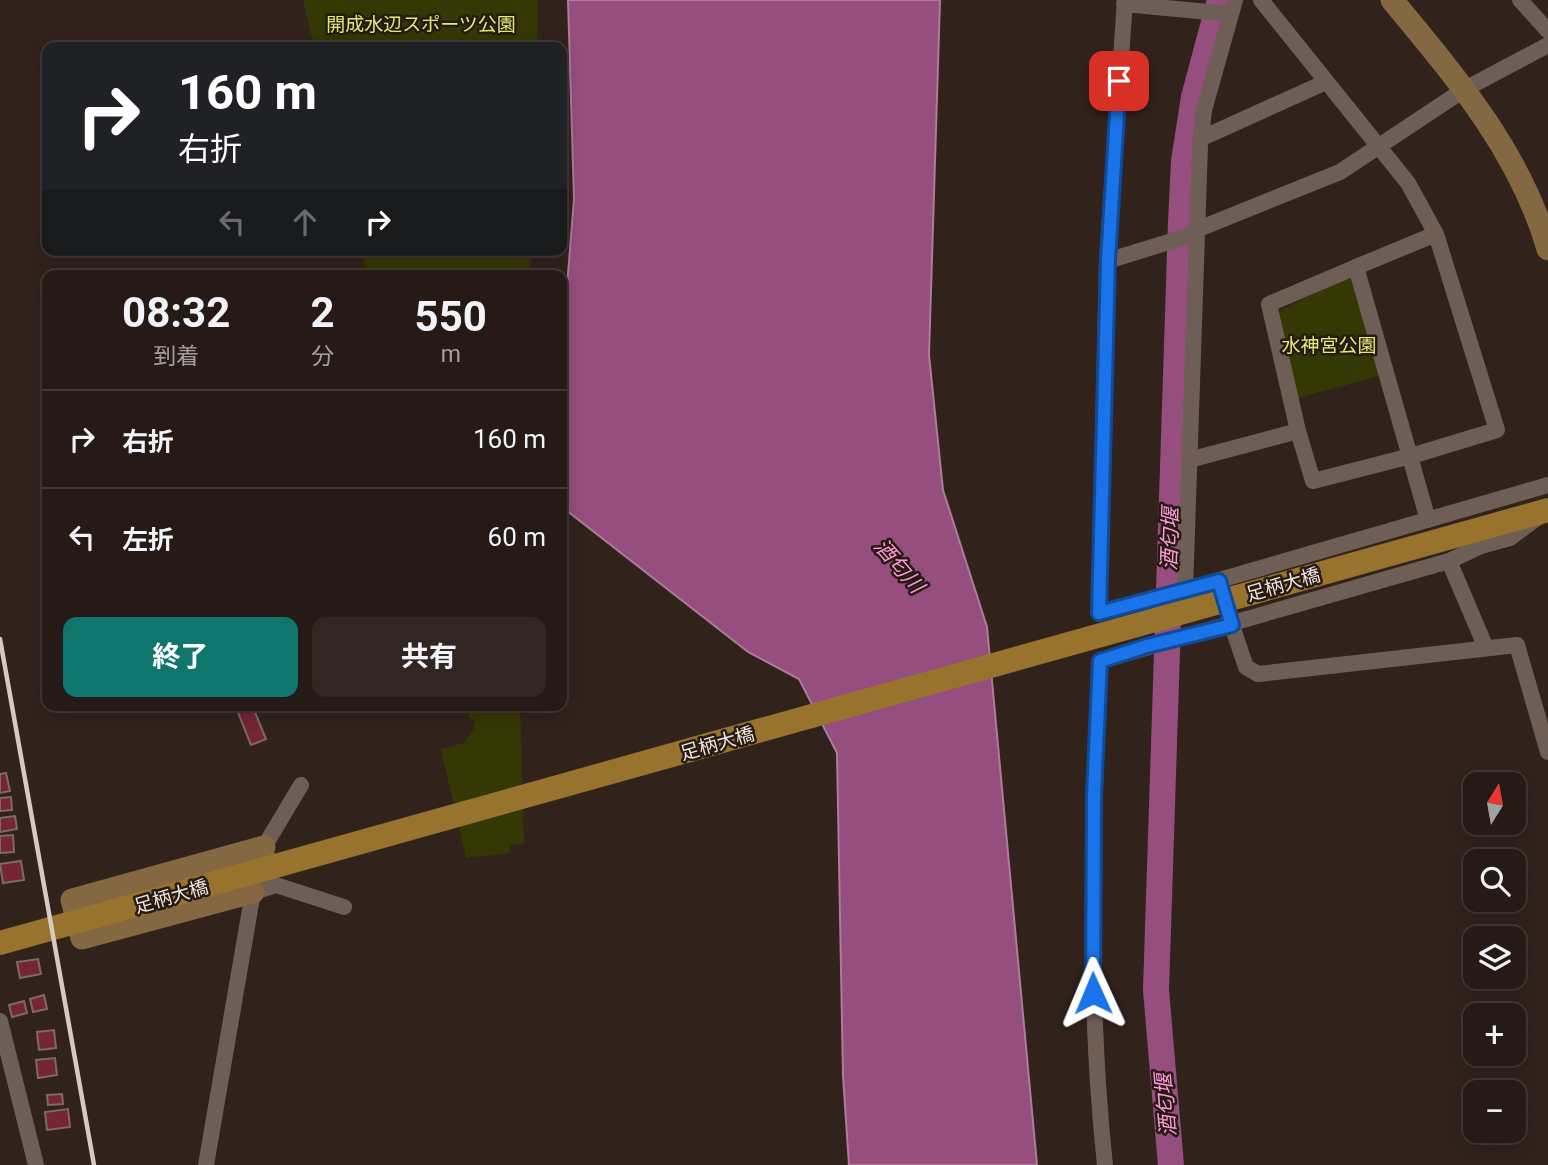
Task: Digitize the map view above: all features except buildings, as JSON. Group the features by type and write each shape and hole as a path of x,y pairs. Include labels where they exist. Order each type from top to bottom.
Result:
{"main road":[{"name":"足柄大橋","path":"0,943 1548,510"}],"street":[{"path":"1261,0 1408,183 1436,234 1497,430 1313,481 1298,431 1269,304 1436,234"},
{"path":"1392,0 1465,89 1499,139 1546,236"},
{"path":"1520,0 1548,32"},
{"path":"1174,593 1189,460 1188,235 1204,110 1225,10 1124,2 1108,261 1099,613 1174,593 1219,581 1437,541"},
{"path":"1108,261 1188,235 1340,172 1465,89 1548,45"},
{"path":"1202,138 1326,82"},
{"path":"1356,267 1437,541 1486,648"},
{"path":"1189,460 1298,431"},
{"path":"1105,1165 1094,1039 1092,923 1100,661 1167,640 1232,625 1437,541 1548,485"},
{"path":"1219,581 1246,667 1258,674 1517,645 1548,752"},
{"path":"300,785 264,847 72,900 82,938 276,885 344,907"},
{"path":"264,847 276,885"},
{"path":"206,1165 253,892"},
{"path":"0,1021 36,1165"}],"green space":[{"name":"開成水辺スポーツ公園","path":"303,0 538,0 537,42 313,42"},
{"path":"362,256 531,256 530,270 366,270"},
{"name":"水神宮公園","path":"1351,275 1383,375 1298,398 1277,312"},
{"path":"468,711 520,711 524,844 510,845 510,853 466,858 441,749 464,743 474,728 475,719 470,720"}],"water":[{"name":"酒匂川","path":"568,0 940,0 929,355 943,490 987,627 1037,1165 849,1165 843,1076 837,753 799,679 748,652 567,511 567,286 574,199"}],"waterway":[{"name":"酒匂堰","path":"1171,1165 1156,990 1181,222 1184,161 1194,97 1220,0"}],"railway":[{"path":"0,639 94,1165"}],"route":[{"path":"1093,993 1094,795 1100,661 1147,646 1232,625 1219,581 1099,613 1108,261 1119,81"}]}
